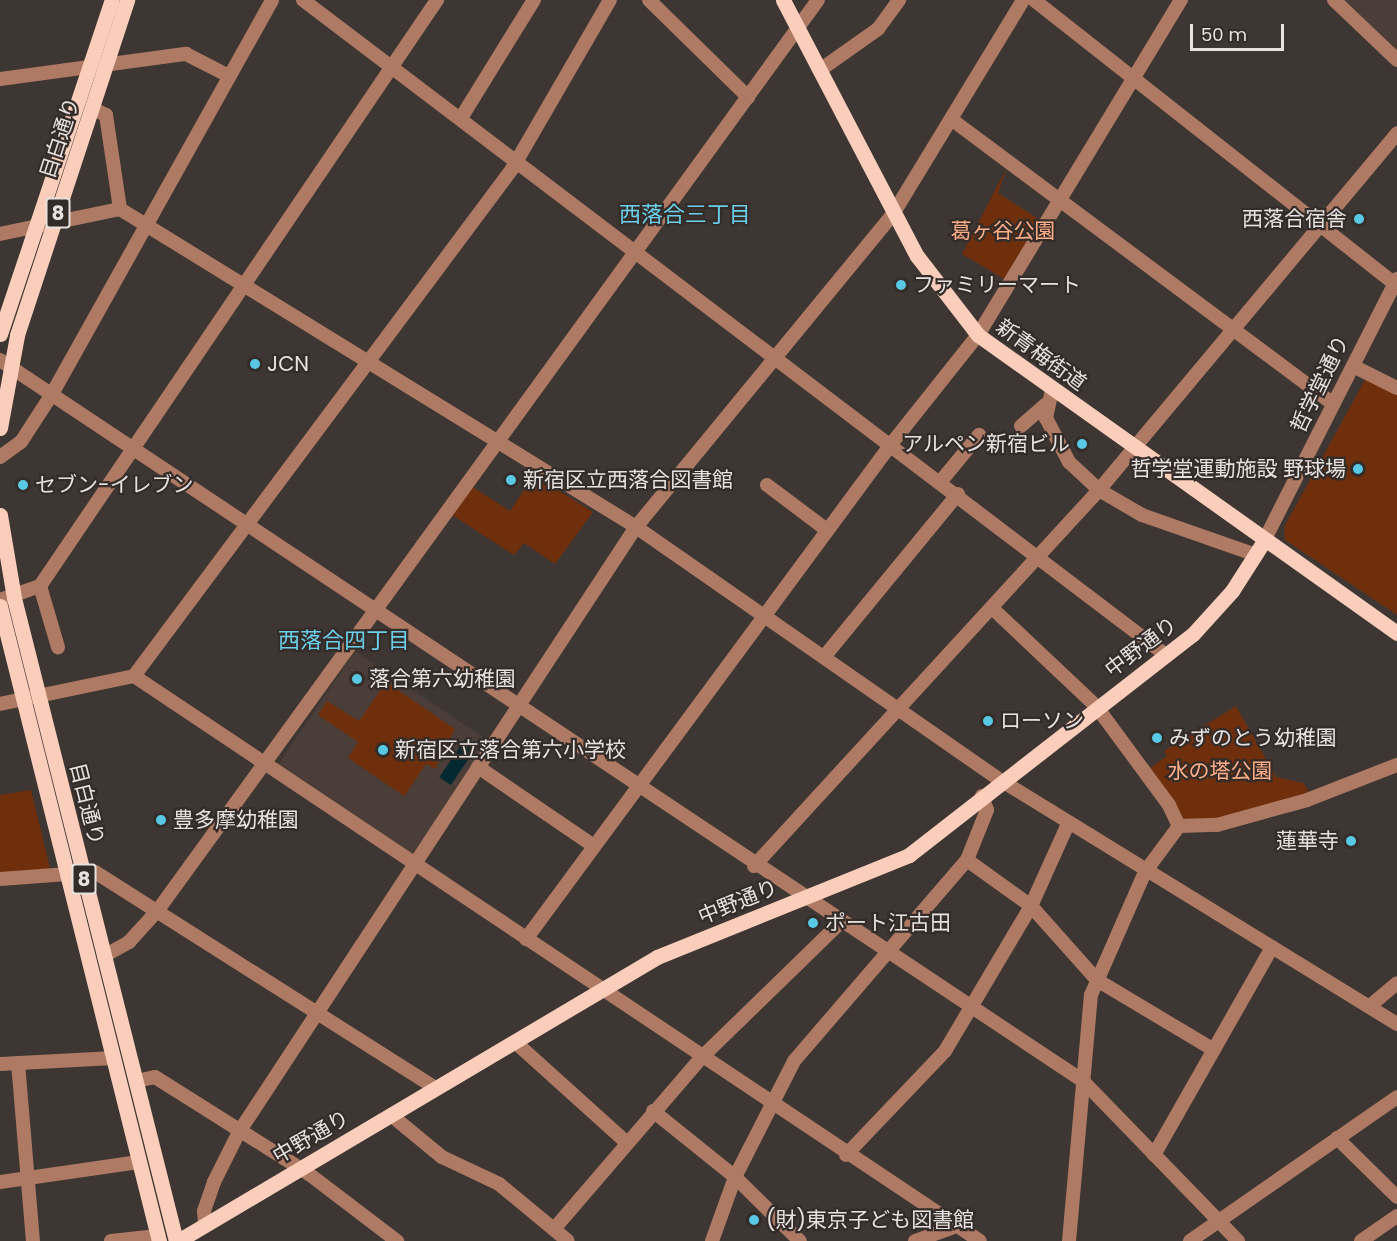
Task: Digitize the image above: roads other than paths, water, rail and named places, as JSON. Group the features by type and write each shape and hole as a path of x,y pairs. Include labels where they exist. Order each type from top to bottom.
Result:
{"main road":[{"name":"目白通り","path":"0,334 112,0"},
{"name":"目白通り","path":"0,428 5,363 56,220 127,0"},
{"name":"新青梅街道","path":"783,0 893,214 942,295 978,335 1049,397 1134,448 1260,548 1397,633"},
{"name":"目白通り","path":"0,515 7,599 75,873 114,1058 158,1238"},
{"name":"中野通り","path":"177,1241 657,957 909,855 1096,706 1166,655 1205,622 1260,548"},
{"name":"目白通り","path":"0,606 31,696"},
{"name":"目白通り","path":"75,873 104,956 177,1241"}],"street":[{"path":"0,457 21,442 52,394 272,0"},
{"path":"303,0 637,249 1166,655"},
{"path":"7,599 40,586 245,286 436,0"},
{"path":"461,118 534,0"},
{"path":"0,704 134,676 518,159 610,0"},
{"path":"650,0 748,97"},
{"path":"104,956 129,942 158,910 818,0"},
{"path":"820,70 878,29 899,0"},
{"path":"205,1224 204,1211 213,1182 239,1132 636,527 893,214 1023,0"},
{"path":"1034,0 1132,79 1395,281"},
{"path":"526,939 892,443 978,335 1180,0"},
{"path":"1334,0 1397,60"},
{"path":"0,79 106,62 186,54 229,76"},
{"path":"92,108 106,115 120,209"},
{"path":"951,119 1333,404"},
{"path":"754,866 1099,490 1397,133"},
{"path":"0,234 56,220 120,209 636,527 1002,782 1145,872 1371,1005 1397,1024"},
{"name":"哲学堂通り","path":"1260,548 1395,281"},
{"path":"5,363 886,955 1083,1081 1238,1241"},
{"path":"1353,366 1397,388"},
{"path":"1021,426 1049,397"},
{"path":"1049,397 1046,418 1069,462 1099,490 1142,515 1260,548"},
{"path":"941,481 979,435"},
{"path":"767,485 827,530"},
{"path":"824,657 958,494"},
{"path":"40,586 58,647"},
{"path":"992,608 1096,706 1169,805 1179,826"},
{"path":"134,676 846,1155 954,1227 980,1241"},
{"path":"1179,826 1217,825 1307,800 1397,765"},
{"path":"478,767 594,846"},
{"path":"712,1241 735,1177 771,1104 815,1034 968,860 987,810 982,796"},
{"path":"846,1155 945,1051 1031,906 1068,824"},
{"path":"1069,1241 1083,1081 1097,981 1145,872 1179,826"},
{"path":"968,860 1031,906 1097,981 1214,1050"},
{"path":"0,879 75,873 100,874 435,1088"},
{"path":"554,1229 626,1142 701,1058 840,923"},
{"path":"1154,1155 1272,947"},
{"path":"1371,1005 1397,983"},
{"path":"515,1042 626,1142"},
{"path":"0,1064 114,1058"},
{"path":"18,1063 33,1241"},
{"path":"136,1081 155,1077 297,1170 397,1241"},
{"path":"1190,1241 1397,1097"},
{"path":"653,1111 735,1177 800,1241"},
{"path":"391,1115 442,1157 500,1184 568,1241"},
{"path":"1337,1138 1397,1197"},
{"path":"0,1182 138,1162"},
{"path":"1361,1241 1397,1216"},
{"path":"915,1241 954,1227"},
{"path":"111,1241 158,1238"}],"water":[{"path":"465,739 477,747 451,785 439,777"}],"place":[{"name":"西落合宿舎","path":"1359,219"},
{"name":"ファミリーマート","path":"901,285"},
{"name":"JCN","path":"255,364"},
{"name":"アルペン新宿ビル","path":"1082,444"},
{"name":"哲学堂運動施設 野球場","path":"1358,469"},
{"name":"新宿区立西落合図書館","path":"511,480"},
{"name":"セブン-イレブン","path":"23,485"},
{"name":"落合第六幼稚園","path":"357,679"},
{"name":"ローソン","path":"988,721"},
{"name":"みずのとう幼稚園","path":"1157,738"},
{"name":"新宿区立落合第六小学校","path":"383,750"},
{"name":"豊多摩幼稚園","path":"161,820"},
{"name":"蓮華寺","path":"1351,841"},
{"name":"ポート江古田","path":"813,923"},
{"name":"(財)東京子ども図書館","path":"754,1220"}],"district":[{"name":"西落合三丁目","path":"685,215"},
{"name":"西落合四丁目","path":"344,641"}],"park label":[{"name":"葛ヶ谷公園","path":"1003,231"},
{"name":"水の塔公園","path":"1220,771"}]}
